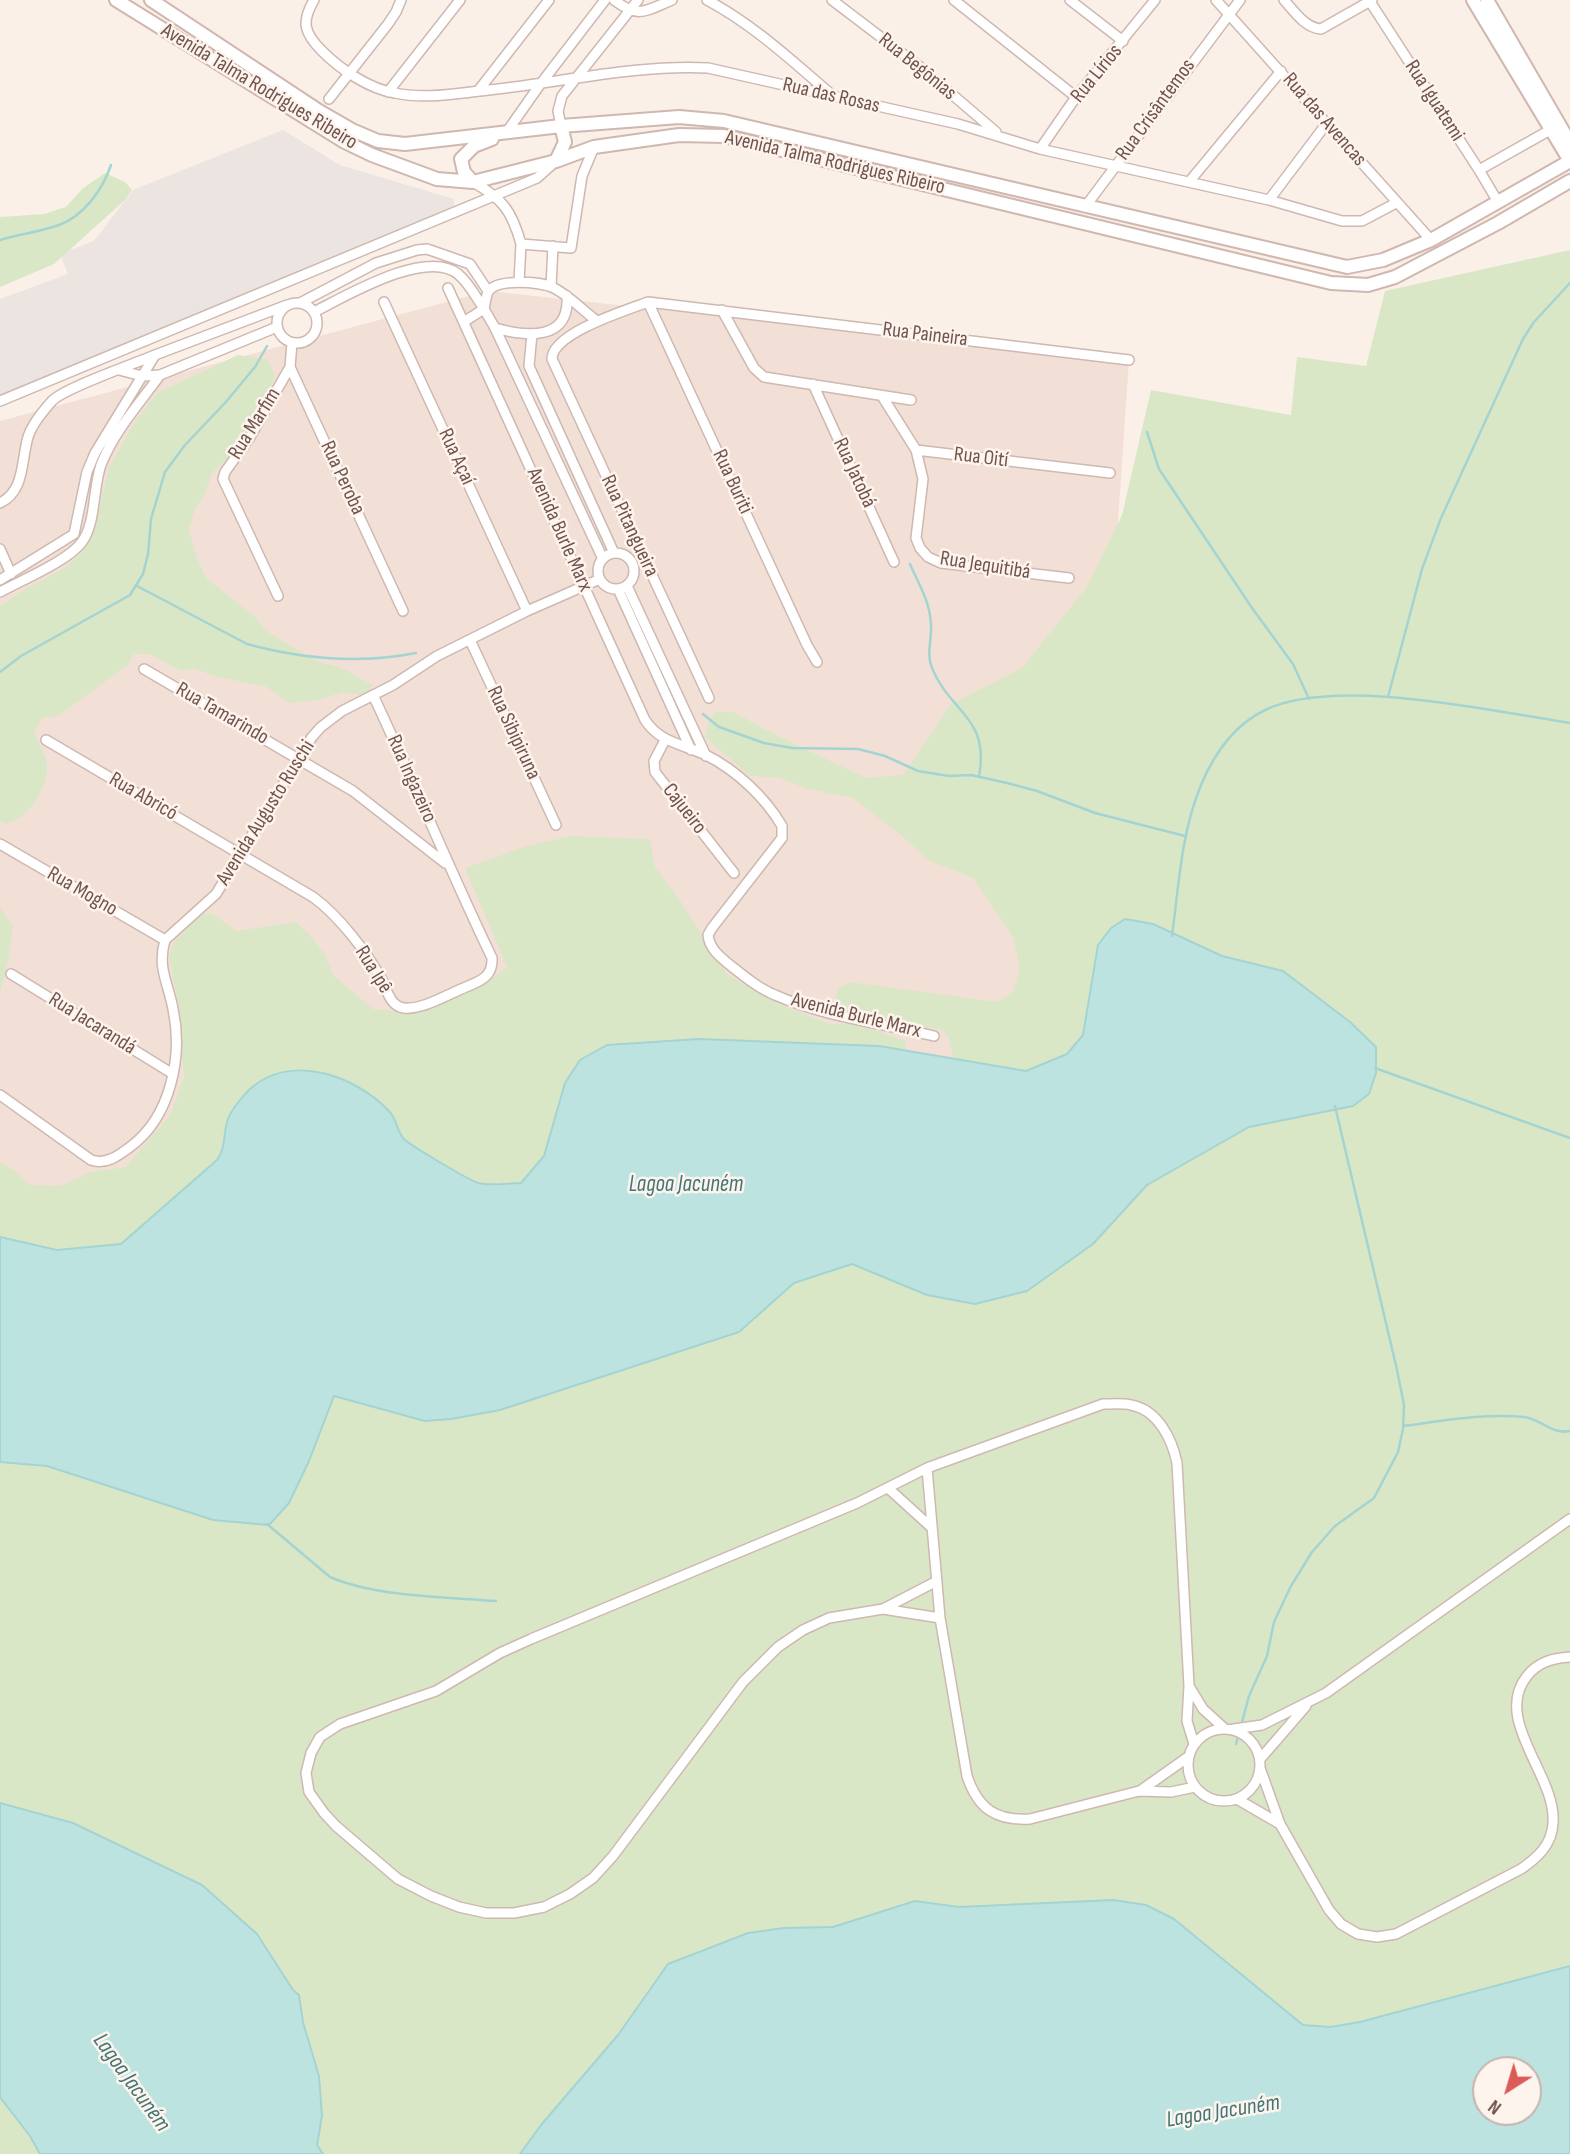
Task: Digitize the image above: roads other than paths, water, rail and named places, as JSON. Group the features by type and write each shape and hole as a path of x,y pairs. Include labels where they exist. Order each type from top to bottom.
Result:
{"main road":[{"name":"Avenida Talma Rodrigues Ribeiro","path":"116,0 343,141 372,155 437,179 473,182 556,161 594,147 679,135 724,136 1331,283 1368,285 1395,277 1570,181"},
{"name":"Avenida Talma Rodrigues Ribeiro","path":"150,0 319,111 378,141 405,144 561,126 679,117 723,121 1347,267 1383,260 1431,240 1570,161"},
{"path":"1473,0 1559,125 1570,161"},
{"path":"1487,0 1570,143"},
{"path":"556,161 565,142 561,126"},
{"path":"473,182 464,172 461,159 474,146 505,134"}],"street":[{"name":"Rua das Rosas","path":"314,0 305,20 307,31 324,53 350,73 388,92 428,96 478,92 676,66 697,67 1000,135 1040,149 1269,200 1342,221 1362,221 1396,203"},
{"path":"329,99 397,12 401,0"},
{"path":"388,92 460,0"},
{"path":"478,92 549,0"},
{"path":"505,134 605,0"},
{"path":"614,0 629,11 644,11 672,0"},
{"path":"561,126 559,104 638,0"},
{"path":"707,0 751,27 833,96"},
{"name":"Rua Begônias","path":"832,0 920,68 1000,135"},
{"path":"954,0 1076,97"},
{"path":"1070,0 1123,41"},
{"name":"Rua Lírios","path":"1040,149 1076,97 1156,0"},
{"name":"Rua das Avencas","path":"1216,0 1431,240"},
{"name":"Rua Crisântemos","path":"1085,207 1240,0"},
{"path":"1284,0 1315,29 1321,29 1370,1"},
{"name":"Rua Iguatemi","path":"1370,1 1498,202"},
{"path":"1189,182 1281,71"},
{"path":"1269,200 1327,123"},
{"path":"1479,170 1559,125"},
{"path":"521,244 571,248 582,176 594,147"},
{"path":"0,401 537,178 556,161"},
{"path":"473,182 494,194 511,214 521,244 519,282"},
{"path":"551,287 552,246"},
{"path":"0,503 16,491 29,434 37,419 54,399 119,370 287,305 300,303 376,262 427,249 470,264 488,291"},
{"name":"Avenida Burle Marx","path":"314,312 407,269 433,265 458,273 495,327 603,559"},
{"path":"465,321 484,309 488,291 494,286 519,282 551,287 567,296 597,321 648,302"},
{"name":"Avenida Burle Marx","path":"448,288 645,720 652,730 665,740 706,756 757,792 776,816 784,832 708,935 719,956 755,984 775,995 810,1007 934,1036"},
{"path":"565,317 567,296"},
{"name":"Rua Açaí","path":"384,302 527,611"},
{"name":"Rua Paineira","path":"648,302 1129,360"},
{"name":"Rua Buriti","path":"648,302 817,662"},
{"path":"287,305 277,318 277,327 282,337 299,344 311,338 317,325 314,312 300,303"},
{"path":"495,327 515,334 553,330 565,317 581,310"},
{"path":"722,310 754,368 764,377 911,400"},
{"name":"Rua Pitangueira","path":"597,321 561,342 552,353 552,359 709,698"},
{"path":"119,370 142,376 160,375 277,327"},
{"name":"Avenida Burle Marx","path":"532,334 529,366 614,553"},
{"name":"Rua Peroba","path":"292,343 290,367 403,611"},
{"path":"0,580 74,534 87,472 95,453 155,355"},
{"name":"Rua Marfim","path":"278,596 223,480 225,472 250,437 290,367"},
{"path":"0,592 71,554 82,542 89,526 101,466 117,435 160,375"},
{"name":"Rua Jatobá","path":"813,384 894,562"},
{"path":"882,396 916,450"},
{"name":"Rua Oití","path":"916,450 1110,472"},
{"name":"Rua Jequitibá","path":"916,450 923,478 916,538 928,557 942,563 1069,578"},
{"path":"0,549 11,574"},
{"path":"614,553 626,555 634,565 634,576 623,588 609,588 600,579 598,569 603,559 614,553"},
{"path":"634,565 645,559"},
{"name":"Avenida Augusto Ruschi","path":"165,940 216,894 299,758 321,727 342,711 437,656 527,611 600,579"},
{"name":"Avenida Burle Marx","path":"623,588 691,750"},
{"name":"Avenida Burle Marx","path":"623,588 706,756"},
{"name":"Rua Sibipiruna","path":"470,640 556,825"},
{"name":"Rua Tamarindo","path":"144,669 353,791 446,864"},
{"name":"Rua Ingazeiro","path":"373,695 415,786 446,864"},
{"name":"Rua Abricó","path":"46,740 240,854"},
{"name":"Cajueiro","path":"665,740 654,761 655,772 734,873"},
{"name":"Rua Mogno","path":"0,844 165,940"},
{"name":"Rua Ipê","path":"240,854 325,905 366,955 392,1001 404,1008 418,1007 484,979 492,966 492,958 446,864"},
{"path":"0,1095 91,1160 103,1162 116,1157 143,1138 160,1112 173,1074 177,1050 174,1010 161,966 165,940"},
{"name":"Rua Jacarandá","path":"11,974 173,1074"},
{"path":"937,1581 883,1609 829,1618 803,1630 778,1647 743,1682 613,1856 593,1878 544,1907 514,1913 486,1913 459,1907 431,1896 398,1879 336,1826 309,1791 306,1773 311,1753 320,1737 340,1724 436,1690 520,1643 858,1503 927,1468 1103,1404 1132,1405 1150,1414 1173,1444 1177,1462 1189,1686 1187,1721 1194,1744"},
{"path":"927,1468 940,1618 967,1776 972,1792 983,1806 1005,1818 1030,1819 1139,1791 1171,1792 1195,1787"},
{"path":"888,1488 932,1528"},
{"path":"1309,1703 1261,1763 1258,1779 1250,1790 1237,1799 1222,1801 1207,1797 1195,1787 1189,1774 1188,1757 1194,1744 1205,1734 1219,1729 1262,1725 1326,1693 1570,1519"},
{"path":"883,1609 940,1618"},
{"path":"1189,1686 1203,1709 1230,1729 1247,1737 1261,1763 1280,1824 1329,1910 1341,1924 1358,1934 1377,1937 1396,1934 1521,1870 1537,1859 1548,1843 1553,1825 1553,1805 1519,1724 1516,1705 1519,1690 1532,1670 1557,1657 1570,1657"},
{"path":"1139,1791 1188,1757"},
{"path":"1237,1799 1280,1824"}],"water":[{"name":"Lagoa Jacuném","path":"1125,919 1153,924 1222,956 1283,971 1350,1022 1376,1047 1376,1073 1369,1094 1353,1106 1249,1127 1147,1185 1093,1244 1027,1291 975,1304 927,1295 852,1264 794,1283 739,1332 500,1410 425,1421 334,1396 309,1461 289,1503 269,1525 213,1520 47,1466 0,1462 0,1237 57,1250 121,1244 217,1160 222,1150 226,1124 232,1112 250,1089 266,1078 303,1070 341,1079 375,1098 394,1118 404,1139 452,1170 478,1183 521,1183 544,1156 565,1083 580,1060 607,1045 699,1039 879,1046 1026,1071 1067,1054 1083,1035 1098,945 1111,928"},
{"name":"Lagoa Jacuném","path":"0,1803 73,1823 202,1885 257,1934 293,1990 299,1995 303,2022 319,2076 322,2116 317,2145 323,2154 40,2154 30,2136 0,2097"},
{"name":"Lagoa Jacuném","path":"1113,1900 1146,1905 1174,1919 1303,2025 1330,2027 1360,2022 1570,1966 1570,2154 520,2154 541,2125 618,2035 668,1964 748,1933 784,1928 833,1927 915,1901 959,1907"}],"waterway":[{"path":"0,240 52,227 77,215 98,192 111,165"},
{"path":"1388,697 1422,569 1441,518 1523,339 1534,322 1570,283"},
{"path":"0,672 21,656 130,595 143,574 151,519 165,472 185,445 255,367 267,346"},
{"path":"1147,432 1159,469 1293,664 1309,699"},
{"path":"910,564 929,608 930,663 948,695 974,728 981,757 979,777"},
{"path":"137,586 247,644 331,658 374,658 416,653"},
{"path":"1172,936 1185,840 1201,785 1226,742 1244,724 1265,710 1296,700 1332,696 1372,696 1415,699 1570,723"},
{"path":"703,714 719,727 764,743 792,748 858,749 885,756 918,771 949,776 971,775 1007,783 1037,791 1095,813 1185,836"},
{"path":"1375,1068 1570,1138"},
{"path":"1236,1744 1249,1696 1267,1656 1274,1622 1291,1586 1312,1552 1335,1526 1374,1498 1398,1452 1403,1429 1404,1405 1397,1370 1335,1106"},
{"path":"1403,1426 1464,1418 1509,1416 1530,1418 1558,1431 1570,1431"},
{"path":"267,1524 330,1577 348,1584 412,1595 496,1601"}]}
